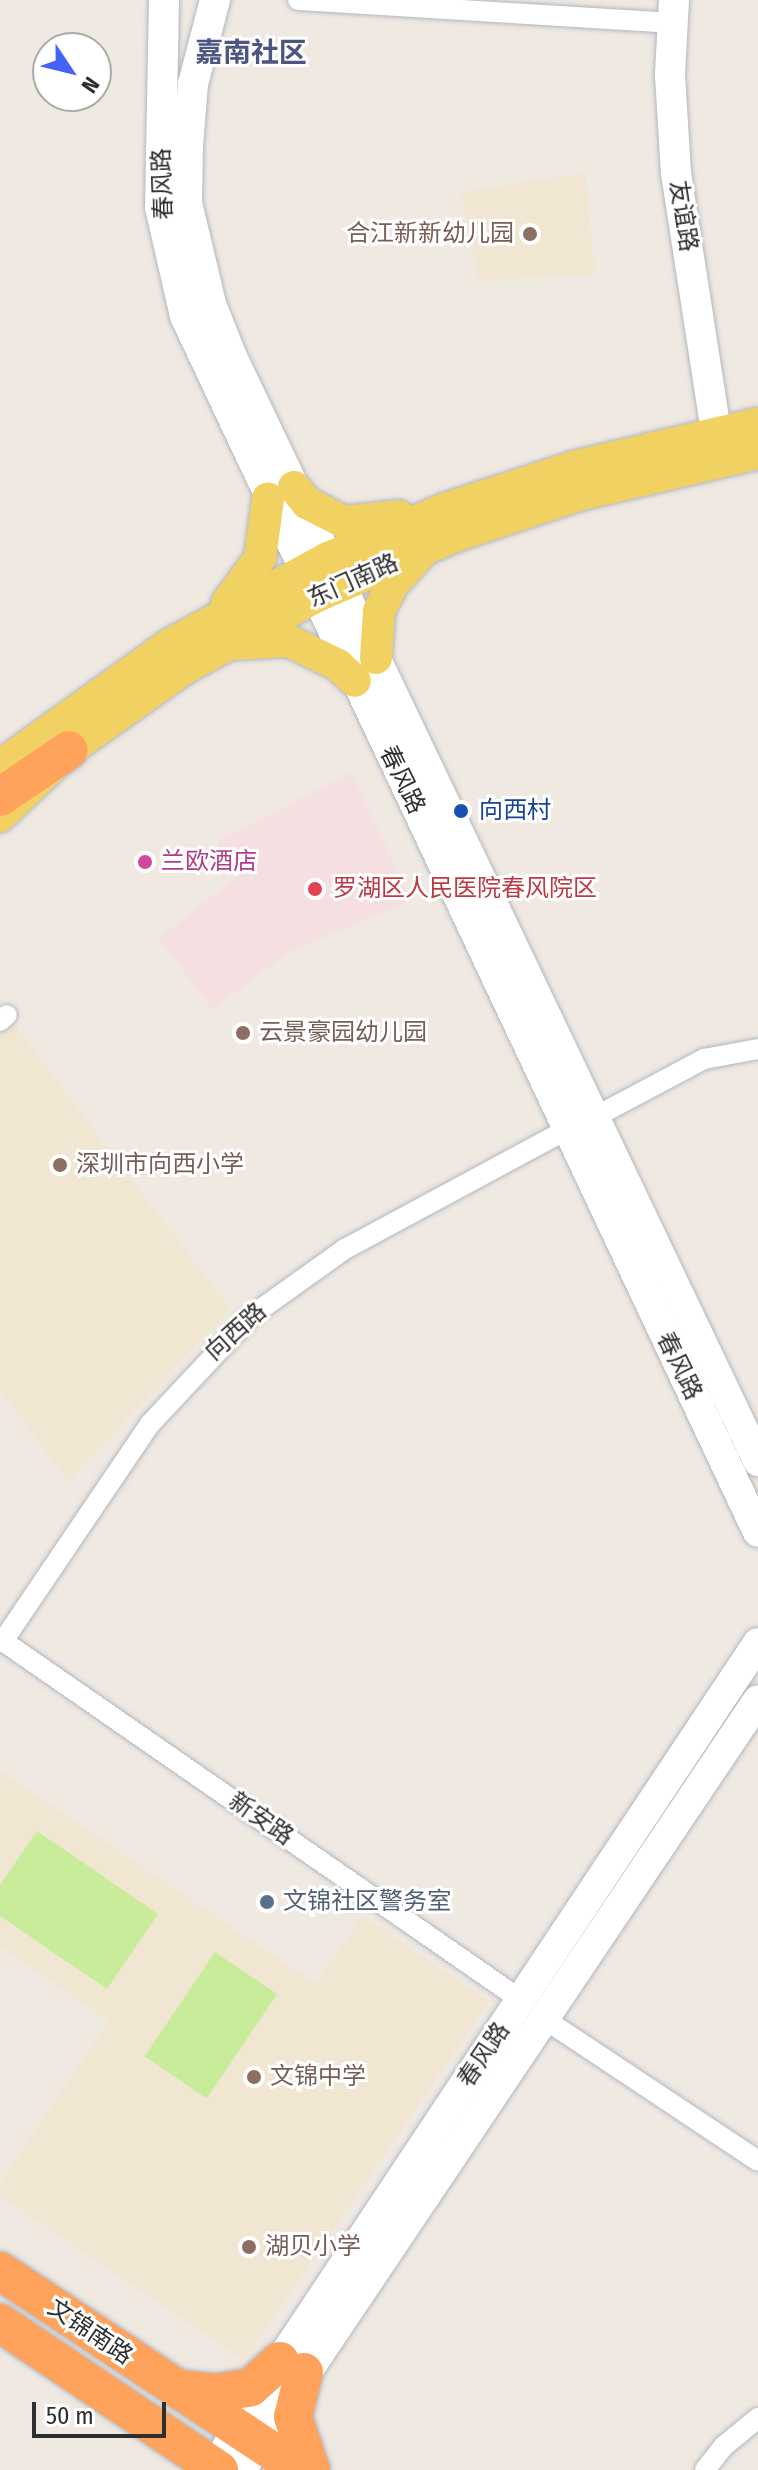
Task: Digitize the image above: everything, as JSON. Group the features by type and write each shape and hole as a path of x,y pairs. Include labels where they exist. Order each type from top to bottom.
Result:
{"highway":[{"path":"0,797 69,750"},
{"path":"0,2248 135,2361"},
{"name":"文锦南路","path":"0,2271 173,2387 223,2460"},
{"name":"文锦南路","path":"0,2323 138,2415 223,2460 301,2470"},
{"path":"173,2387 193,2393 234,2391 251,2387 292,2366 293,2417 311,2470"}],"main road":[{"name":"东门南路","path":"0,766 218,632 445,509 574,467 716,431 758,424"},
{"name":"东门南路","path":"321,578 426,548 582,494 758,453"},
{"path":"426,548 393,584 379,611 366,670 338,665 289,641 218,632 260,558 281,493 344,522 445,509"},
{"name":"东门南路","path":"0,816 69,750 218,632"}],"street":[{"name":"春风路","path":"164,0 160,207 169,264 206,369 281,493"},
{"name":"春风路","path":"215,0 193,84 187,203 211,304 281,493 580,1124 758,1532"},
{"path":"298,0 673,12"},
{"name":"友谊路","path":"673,12 676,173 716,431"},
{"name":"向西路","path":"1,1640 150,1424 251,1316 345,1249 580,1124 704,1059 758,1049"},
{"name":"春风路","path":"580,1124 758,1461"},
{"name":"新安路","path":"1,1640 532,2009 758,2161"},
{"name":"春风路","path":"223,2460 292,2366 532,2009 758,1643"},
{"name":"春风路","path":"532,2009 758,1700"},
{"path":"705,2470 724,2446 758,2418"}],"shaded area":[{"name":"合江新新幼儿园","path":"585,173 595,275 479,280 461,192"},
{"name":"罗湖区人民医院春风院区","path":"351,773 412,900 289,952 212,1009 159,938 235,879 217,841"},
{"name":"深圳市向西小学","path":"7,1015 230,1309 68,1482 0,1389 0,1021"},
{"name":"文锦中学","path":"0,1771 316,1984 362,1916 489,2001 244,2360 0,2196 0,2183 109,2021 0,1946"}],"green space":[{"path":"37,1831 158,1914 107,1989 0,1916 0,1885"},
{"path":"215,1952 277,1994 207,2098 145,2056"}],"place":[{"name":"合江新新幼儿园","path":"530,234"},
{"name":"向西村","path":"461,811"},
{"name":"兰欧酒店","path":"145,862"},
{"name":"罗湖区人民医院春风院区","path":"315,889"},
{"name":"云景豪园幼儿园","path":"243,1033"},
{"name":"深圳市向西小学","path":"60,1165"},
{"name":"文锦社区警务室","path":"267,1902"},
{"name":"文锦中学","path":"254,2077"},
{"name":"湖贝小学","path":"249,2247"}],"district":[{"name":"嘉南社区","path":"251,53"}]}
